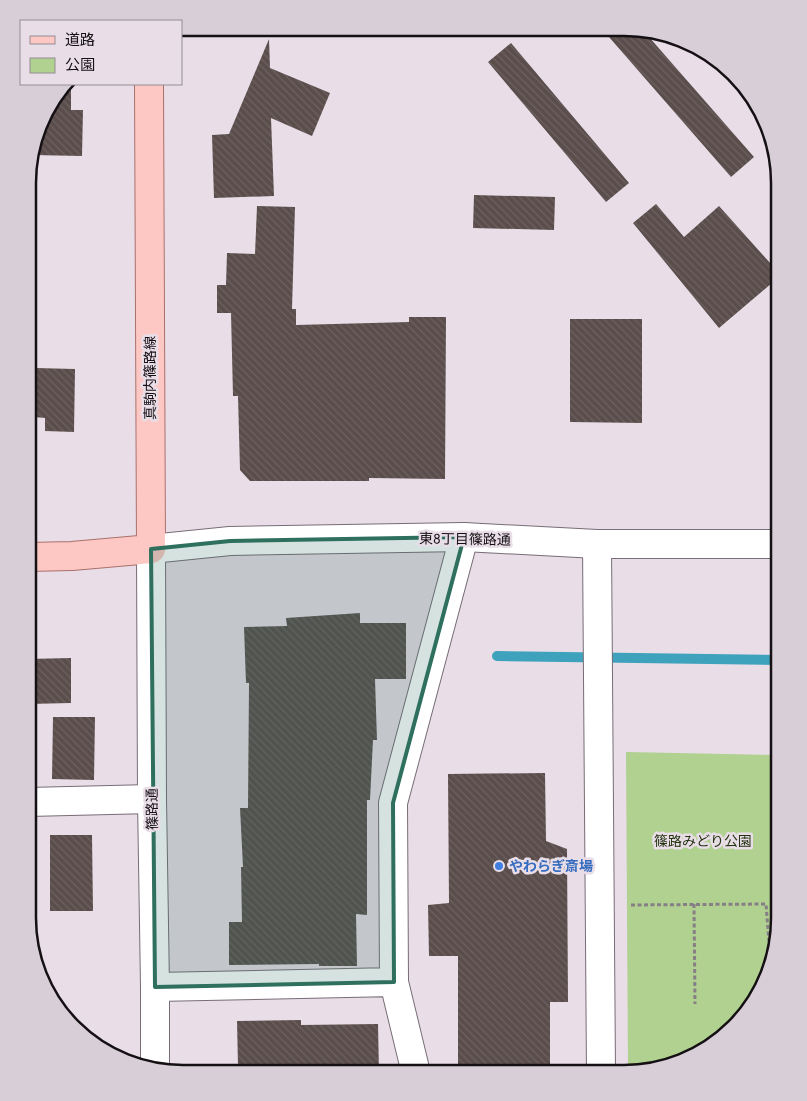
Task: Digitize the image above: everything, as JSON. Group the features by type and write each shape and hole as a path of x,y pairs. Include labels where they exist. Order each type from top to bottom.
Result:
{"main road":[{"name":"真駒内篠路線","path":"149,85 151,549"},
{"path":"36,557 72,556 151,549"}],"street":[{"name":"東8丁目篠路通","path":"151,549 230,541 464,537 596,544 771,544"},
{"path":"414,1065 394,982 393,803 464,537"},
{"path":"596,544 601,1065"},
{"name":"篠路通","path":"151,549 155,1062"},
{"path":"36,802 152,799"},
{"path":"155,987 394,982"}],"path":[{"path":"694,904 695,1004"},
{"path":"630,905 766,904 769,940"}],"highlighted area":[{"path":"464,537 393,803 394,982 155,987 151,549 230,541"}],"green space":[{"name":"篠路みどり公園","path":"626,752 770,755 770,927 768,947 756,983 734,1015 705,1040 689,1050 671,1057 653,1062 628,1065"}],"building":[{"path":"608,36 651,39 754,157 731,177"},
{"path":"269,39 270,68 330,93 312,136 271,118 274,196 214,198 212,135 229,134"},
{"path":"511,43 629,183 606,202 488,62"},
{"path":"71,89 71,110 83,110 82,156 39,155 47,127"},
{"path":"474,195 555,197 554,230 473,228"},
{"path":"656,204 684,237 719,206 771,264 771,284 719,328 633,223"},
{"path":"257,206 295,207 292,309 296,309 296,325 409,322 409,317 446,317 445,479 369,478 369,481 250,481 240,470 238,396 233,396 231,313 217,313 217,285 226,285 227,253 255,254"},
{"path":"570,319 642,319 642,423 570,422"},
{"path":"36,368 75,369 74,432 45,431 45,418 36,417"},
{"path":"360,613 360,623 406,623 406,679 375,679 377,740 373,740 370,800 367,800 367,915 356,914 357,966 319,966 319,964 229,965 229,922 242,922 241,867 243,867 240,808 248,808 249,683 246,683 244,627 287,626 286,618"},
{"path":"71,658 71,703 36,704 36,659"},
{"path":"53,717 95,717 94,780 52,779"},
{"path":"545,773 546,841 567,849 568,1002 550,1002 550,1065 458,1065 458,956 429,956 428,905 449,903 448,774"},
{"path":"50,835 92,835 93,911 50,911"},
{"path":"301,1020 301,1025 378,1024 379,1065 238,1065 237,1021"}],"waterway":[{"path":"497,656 770,660"}],"place":[{"name":"やわらぎ斎場","path":"499,866"}]}
